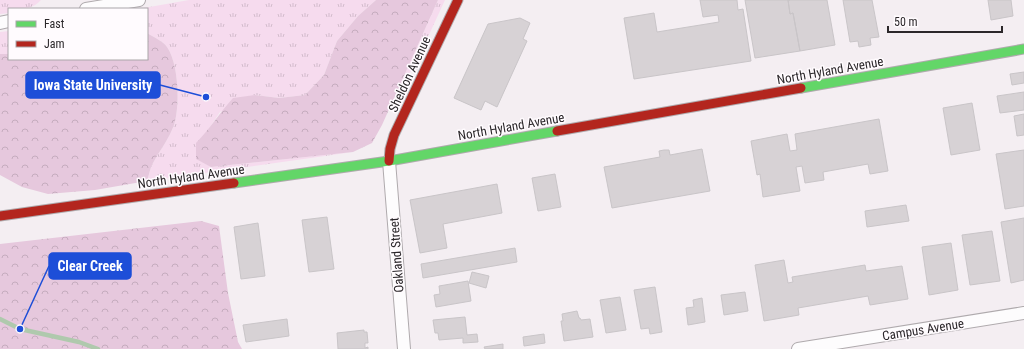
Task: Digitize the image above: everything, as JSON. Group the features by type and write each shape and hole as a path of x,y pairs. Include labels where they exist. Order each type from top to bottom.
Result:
{"main road":[{"name":"Sheldon Avenue","path":"389,160 394,135 458,0"},
{"name":"North Hyland Avenue","path":"1,213 389,160 1024,49"}],"street":[{"path":"92,8 139,0"},
{"name":"Oakland Street","path":"389,160 404,349"},
{"name":"Campus Avenue","path":"798,349 1024,313"}],"green space":[{"path":"0,0 41,0 34,6 26,8 8,8 8,13 0,14"},
{"path":"189,0 376,0 358,16 337,41 324,75 305,95 279,98 255,95 220,112 206,133 196,144 211,167 353,152 147,181 152,165 174,125 178,96 176,74 171,54 163,43 148,34 148,8 144,8"},
{"path":"376,0 438,0 382,125 372,143 353,152 211,167 196,159 196,143 233,98 255,95 279,98 305,95 324,75 337,41 358,16"},
{"path":"438,0 445,0 416,63 396,94"},
{"path":"8,31 8,54 0,54 0,32"},
{"path":"148,34 163,43 171,54 176,74 178,96 176,117 167,140 152,165 147,181 95,190 48,194 22,187 0,175 0,54 8,54 8,60 148,60"},
{"path":"201,221 219,226 228,293 238,342 242,349 0,349 0,244"}],"building":[{"path":"700,0 737,0 738,10 743,9 751,61 634,79 624,18 654,13 657,32 719,22 718,15 703,17"},
{"path":"745,0 788,0 790,14 793,13 800,51 755,58"},
{"path":"788,0 827,0 835,45 800,51 793,13 790,14"},
{"path":"843,0 872,0 879,37 870,38 871,45 859,47 858,41 850,42"},
{"path":"988,0 1011,0 1013,16 991,20"},
{"path":"520,18 530,23 523,39 527,41 497,107 485,101 481,110 454,98 488,24"},
{"path":"1024,72 1024,83 1012,85 1010,74"},
{"path":"1024,92 1024,110 1000,113 997,96"},
{"path":"972,103 980,150 951,155 943,108"},
{"path":"1024,114 1024,135 1017,136 1014,116"},
{"path":"879,119 888,171 870,174 868,164 823,172 824,180 805,183 802,166 796,167 800,191 763,197 760,174 757,175 751,141 787,134 790,151 797,150 795,134"},
{"path":"702,149 710,191 612,208 604,167 660,157 659,151 664,150 669,150 670,155"},
{"path":"1024,150 1024,206 1005,209 996,154"},
{"path":"555,174 561,207 538,211 532,178"},
{"path":"497,184 502,213 443,224 447,248 420,253 410,200"},
{"path":"906,205 909,221 867,227 865,211"},
{"path":"327,217 334,269 309,272 302,220"},
{"path":"1024,218 1024,280 1011,283 1001,222"},
{"path":"258,223 265,276 241,279 234,227"},
{"path":"992,231 1000,281 970,285 962,235"},
{"path":"951,243 958,290 929,295 922,247"},
{"path":"515,248 517,262 423,278 421,264"},
{"path":"784,260 788,283 793,282 792,277 865,265 866,271 902,266 908,299 870,305 868,296 798,308 799,315 764,321 755,265"},
{"path":"472,272 489,276 486,288 469,283"},
{"path":"468,281 471,301 436,307 434,295 440,294 439,286"},
{"path":"655,287 662,332 650,334 649,328 641,329 634,290"},
{"path":"745,292 748,311 724,315 721,295"},
{"path":"620,297 626,330 606,333 600,300"},
{"path":"702,298 705,322 688,325 686,308 694,307 693,300"},
{"path":"577,311 581,320 590,319 593,337 564,341 561,321 563,321 562,314"},
{"path":"465,317 467,335 477,334 478,342 463,343 463,338 439,340 438,333 435,333 433,320"},
{"path":"287,319 289,336 246,342 243,325"},
{"path":"364,330 364,332 367,332 368,343 365,343 365,348 368,347 368,349 338,349 337,333"},
{"path":"544,334 545,343 524,346 523,337"},
{"path":"503,344 503,349 485,349 484,347"}],"waterway":[{"path":"0,319 20,329 79,342 98,349"}],"traffic: fast":[{"path":"801,88 1024,49"},
{"path":"234,183 389,161 557,131"}],"traffic: jam":[{"path":"389,161 390,149 394,135 458,0"},
{"path":"557,131 801,88"},
{"path":"0,216 234,183"}],"place":[{"name":"Iowa State University","path":"206,97"},
{"name":"Clear Creek","path":"20,329"}]}
